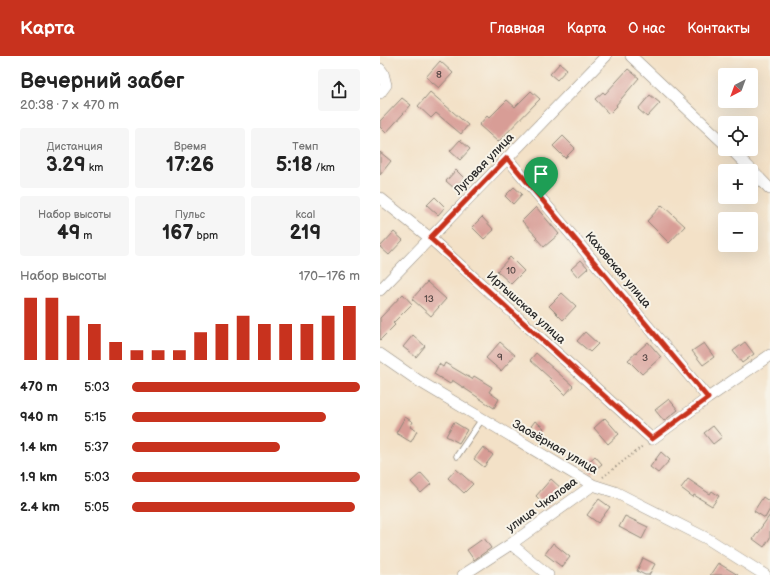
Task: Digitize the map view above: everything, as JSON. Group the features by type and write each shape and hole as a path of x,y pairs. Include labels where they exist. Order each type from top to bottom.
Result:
{"street":[{"name":"Луговая улица","path":"380,290 606,56"},
{"path":"631,56 718,137"},
{"path":"380,69 383,73 386,85 380,93"},
{"path":"738,156 770,189"},
{"name":"Каховская улица","path":"507,158 708,398"},
{"name":"Иртышская улица","path":"380,198 430,238 652,439"},
{"name":"Заозёрная улица","path":"380,354 419,382 593,484 615,492 708,539 765,575"},
{"path":"652,439 770,355"},
{"name":"улица Чкалова","path":"463,575 511,544 593,484"},
{"path":"511,544 548,575"}],"lane":[{"path":"457,456 482,419"}],"path":[{"name":"улица Чкалова","path":"593,484 652,439"}],"building":[{"path":"440,61 453,73 439,88 426,77"},
{"path":"560,63 567,69 557,80 550,74"},
{"path":"628,69 639,78 609,114 595,99 603,92 605,94"},
{"path":"531,91 540,99 498,142 479,125 487,116 489,118 507,100 515,107"},
{"path":"430,92 468,125 461,134 436,113 431,118 418,106"},
{"path":"650,95 660,103 647,117 638,109"},
{"path":"402,98 411,105 386,133 380,127 380,121"},
{"path":"563,136 575,148 565,158 553,146"},
{"path":"460,140 470,149 460,160 450,151"},
{"path":"380,152 391,161 380,175"},
{"path":"456,170 464,178 454,188 446,181"},
{"path":"514,187 522,194 513,204 505,196"},
{"path":"435,197 445,207 438,215 427,205"},
{"path":"662,205 685,226 669,243 647,221"},
{"path":"536,207 559,234 544,247 522,221"},
{"path":"482,217 494,230 484,239 472,227"},
{"path":"394,232 403,240 389,255 380,247"},
{"path":"510,257 524,271 511,284 497,271"},
{"path":"581,260 588,268 578,277 571,269"},
{"path":"427,282 446,299 431,316 412,299"},
{"path":"562,293 576,306 563,320 549,306"},
{"path":"403,294 412,304 393,323 395,325 380,340 380,318"},
{"path":"585,332 598,344 590,352 577,341"},
{"path":"413,335 425,346 416,357 403,347"},
{"path":"500,342 515,355 501,371 486,358"},
{"path":"648,342 661,357 642,374 628,360"},
{"path":"745,342 754,354 742,363 733,351"},
{"path":"704,343 714,357 703,365 692,351"},
{"path":"536,353 573,386 565,395 550,380 551,379 530,360"},
{"path":"445,363 472,379 474,376 492,387 489,392 499,399 494,408 452,380 450,384 434,374 439,364 443,367"},
{"path":"669,399 678,410 664,421 655,410"},
{"path":"405,417 413,422 410,427 417,431 411,442 396,433"},
{"path":"605,418 619,434 608,444 594,428"},
{"path":"535,421 544,428 538,436 529,429"},
{"path":"454,422 467,430 459,443 446,436"},
{"path":"713,426 722,437 713,444 704,433"},
{"path":"483,447 493,455 484,467 474,459"},
{"path":"661,452 670,460 658,473 650,467"},
{"path":"595,456 602,464 591,473 585,465"},
{"path":"456,469 473,484 464,493 448,478"},
{"path":"421,473 431,484 421,493 411,482"},
{"path":"551,479 563,490 547,507 536,496"},
{"path":"688,479 710,494 712,491 719,496 712,506 694,495 693,497 681,488"},
{"path":"763,497 770,502 770,509 765,518 754,511"},
{"path":"599,499 610,507 598,523 587,515"},
{"path":"770,515 770,538 764,547 753,539"},
{"path":"625,516 648,527 642,539 619,527"},
{"path":"484,538 491,548 474,560 467,550"},
{"path":"553,543 570,557 562,567 545,554"},
{"path":"643,558 655,564 649,575 645,575 637,571"},
{"path":"718,563 738,575 710,575"}],"route":[{"path":"507,158 541,198 708,398 652,439 430,238 507,158"}]}
